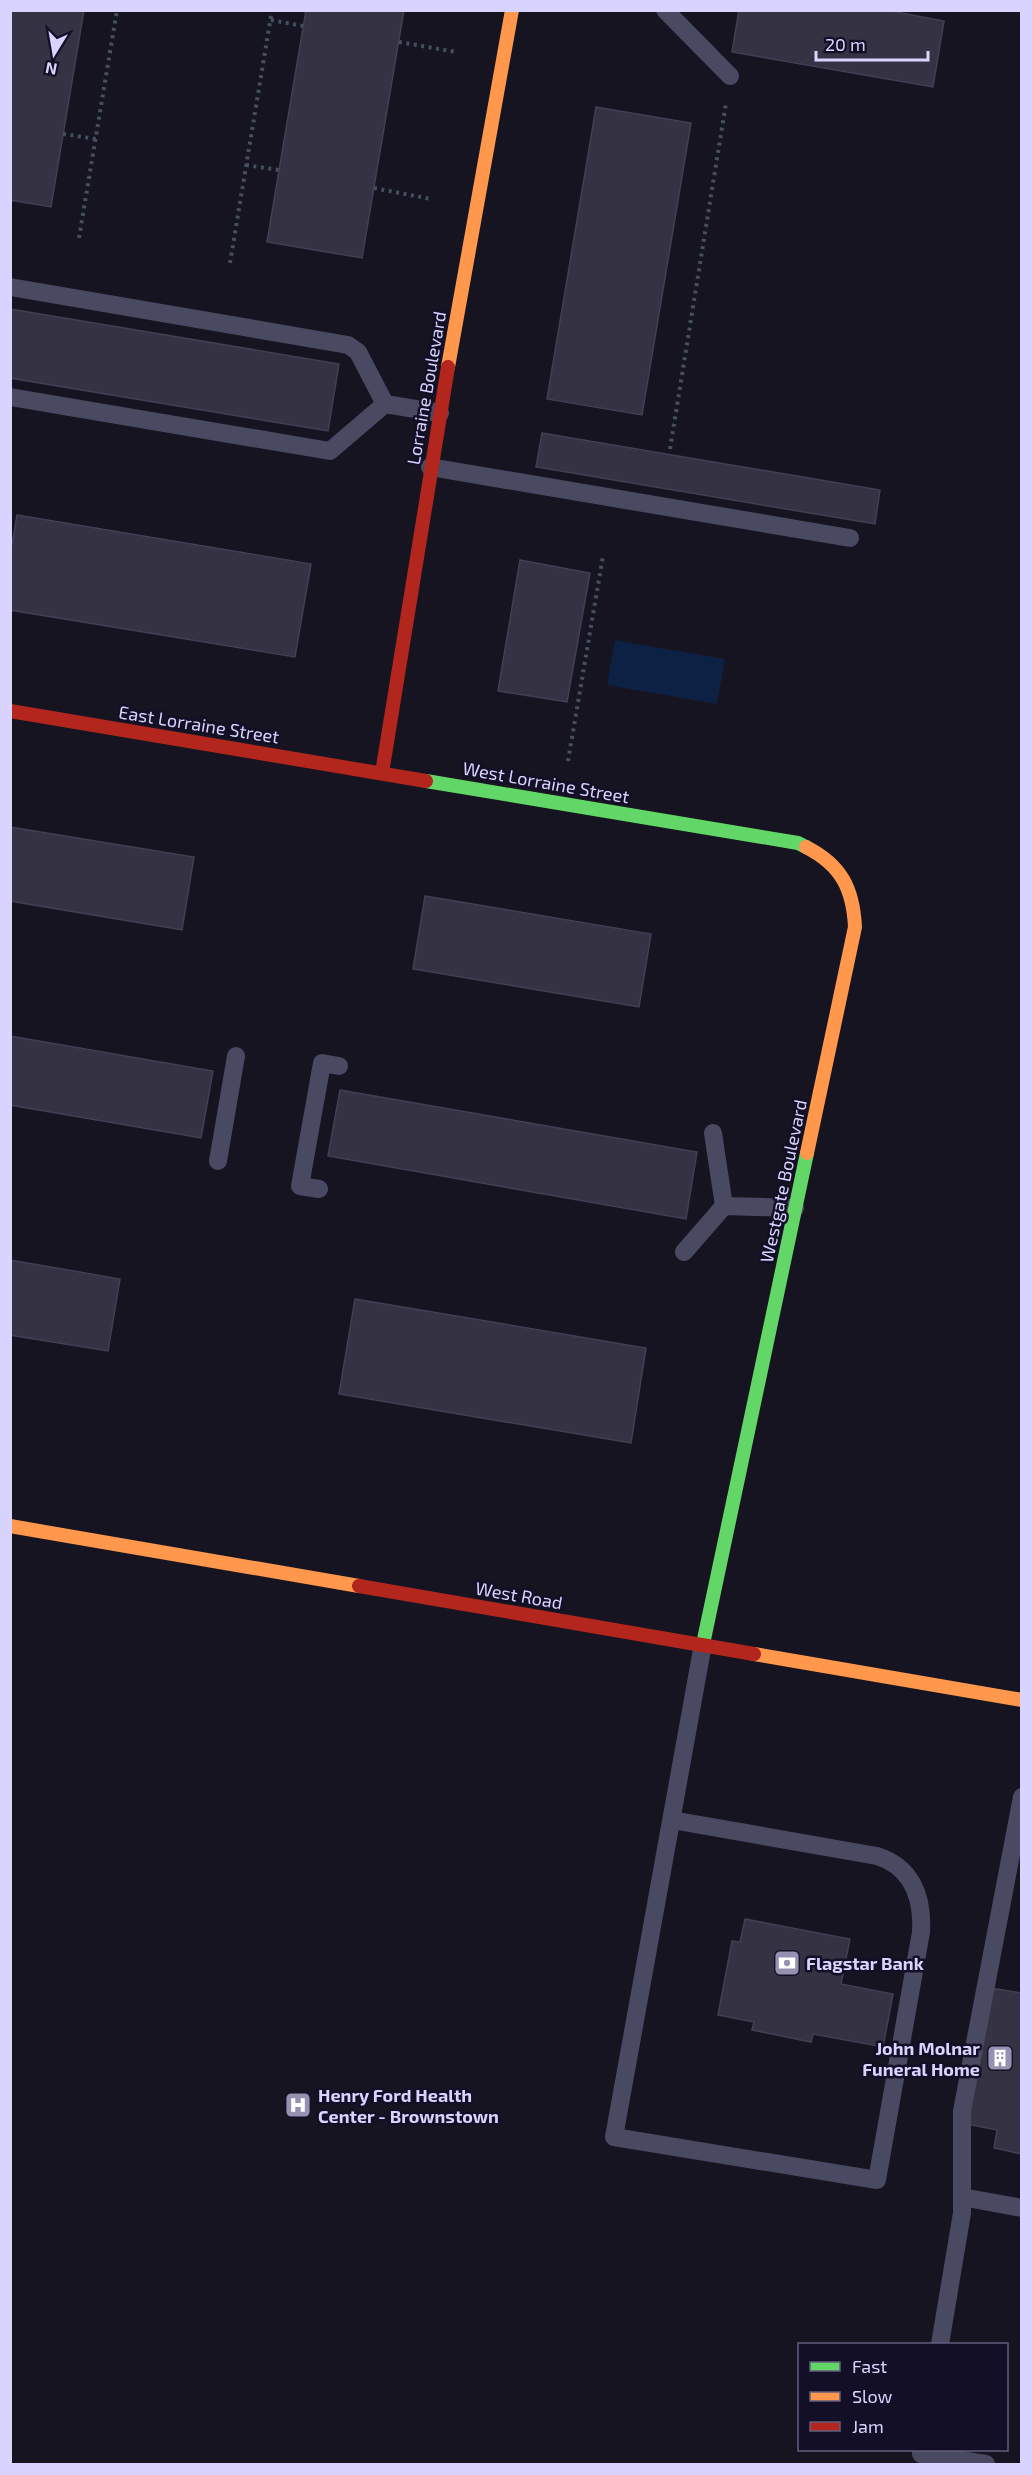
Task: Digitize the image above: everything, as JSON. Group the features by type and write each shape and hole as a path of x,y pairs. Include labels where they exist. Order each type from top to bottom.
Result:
{"street":[{"name":"Lorraine Boulevard","path":"382,773 430,467 512,10"},
{"name":"East Lorraine Street","path":"10,711 382,773"},
{"name":"West Lorraine Street","path":"382,773 704,827"},
{"name":"Westgate Boulevard","path":"703,1644 855,927 855,903 845,877 827,856 798,843 704,827"},
{"name":"West Road","path":"10,1526 1022,1700"}],"lane":[{"path":"665,10 730,76"},
{"path":"10,286 348,345 358,352 385,404"},
{"path":"10,397 330,451 385,404 440,413"},
{"path":"430,467 850,538"},
{"path":"219,1161 236,1056"},
{"path":"319,1189 300,1186 322,1063 339,1066"},
{"path":"713,1133 724,1206"},
{"path":"684,1251 724,1206 795,1208"},
{"path":"672,1820 877,1856 901,1867 915,1886 922,1916 921,1932 877,2180 614,2137 703,1644"},
{"path":"940,2343 963,2213 962,2111 1016,1861 1022,1797"},
{"path":"962,2197 1022,2208"},
{"path":"921,2451 921,2454 986,2464"}],"path":[{"path":"79,238 117,10"},
{"path":"230,263 272,10"},
{"path":"271,20 303,26"},
{"path":"399,42 456,52"},
{"path":"669,449 727,96"},
{"path":"63,134 96,139"},
{"path":"246,165 279,170"},
{"path":"374,188 431,199"},
{"path":"568,760 603,556"}],"water":[{"path":"615,640 725,659 717,704 607,685"}],"building":[{"path":"10,10 84,10 51,207 10,200"},
{"path":"306,10 404,10 362,258 267,242"},
{"path":"739,10 886,10 944,21 933,87 732,52"},
{"path":"596,107 691,123 642,415 547,399"},
{"path":"10,309 339,364 328,431 10,378"},
{"path":"542,433 880,490 875,524 536,467"},
{"path":"17,515 311,564 295,657 10,610 10,556"},
{"path":"520,560 590,573 567,702 498,691"},
{"path":"10,827 194,857 182,930 10,901"},
{"path":"425,896 651,934 639,1007 413,969"},
{"path":"10,1036 213,1071 201,1138 10,1105"},
{"path":"340,1090 697,1152 686,1219 328,1156"},
{"path":"10,1260 120,1279 108,1351 10,1335"},
{"path":"355,1299 646,1348 631,1443 339,1394"},
{"name":"Flagstar Bank","path":"745,1919 850,1939 841,1984 893,1994 883,2047 813,2034 811,2042 752,2030 754,2022 718,2015 732,1941 740,1942"},
{"name":"John Molnar Funeral Home","path":"991,1988 1021,1993 1022,1990 1022,2154 994,2148 997,2130 966,2124"}],"traffic: fast":[{"path":"426,781 798,843 806,847"},
{"path":"703,1644 807,1153"}],"traffic: slow":[{"path":"448,367 512,10"},
{"path":"806,847 828,862 843,879 848,889 855,927 807,1153"},
{"path":"10,1526 359,1586"},
{"path":"754,1654 1022,1700"}],"traffic: jam":[{"path":"382,773 448,367"},
{"path":"10,711 426,781"},
{"path":"359,1586 754,1654"}],"place":[{"name":"Flagstar Bank","path":"787,1963"},
{"name":"John Molnar Funeral Home","path":"1000,2058"},
{"name":"Henry Ford Health Center - Brownstown","path":"298,2105"}]}
